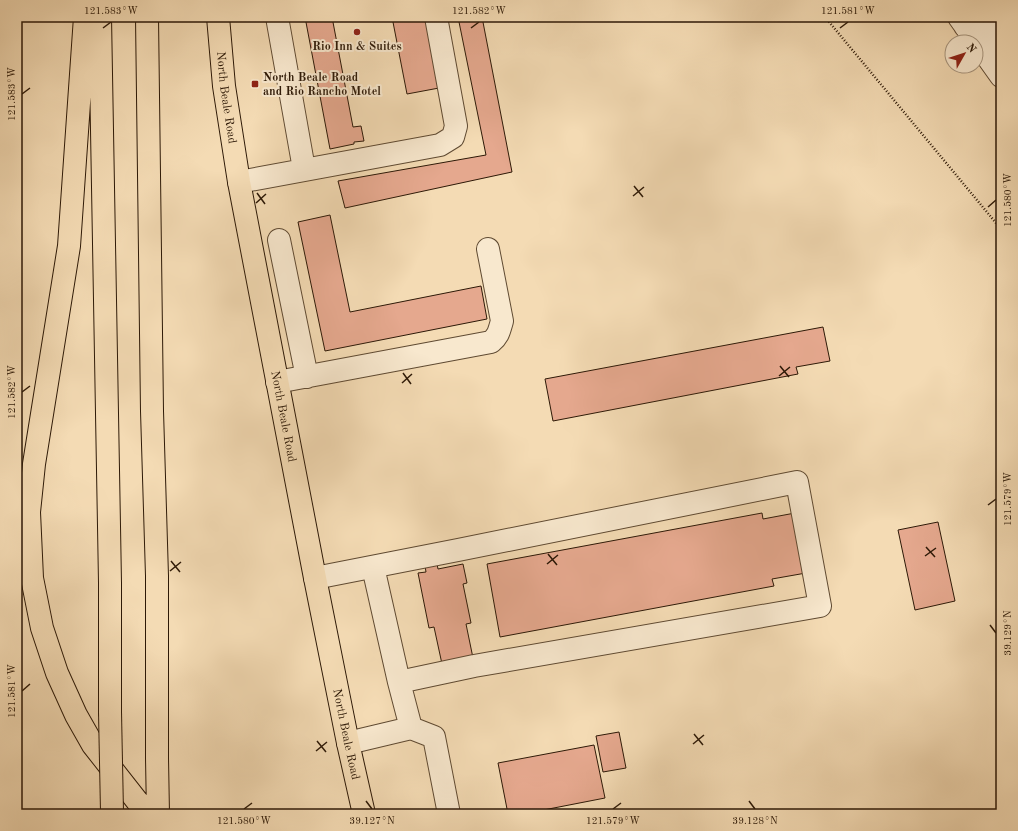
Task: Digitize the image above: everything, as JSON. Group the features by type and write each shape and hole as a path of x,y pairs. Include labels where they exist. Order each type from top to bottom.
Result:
{"main road":[{"path":"85,17 69,246 34,464 29,512 32,578 42,628 57,673 76,715 93,745 137,801 150,814"},
{"path":"100,17 110,575 112,813"},
{"path":"146,17 152,411 157,576 158,814"},
{"name":"North Beale Road","path":"218,17 224,86 239,182 315,578 348,743 364,814"}],"lane":[{"path":"277,17 304,170"},
{"path":"239,182 440,145 453,137 456,126 436,17"},
{"path":"993,17 1001,20"},
{"path":"962,22 1001,42"},
{"path":"962,22 1001,76"},
{"path":"279,240 307,377"},
{"path":"277,382 491,342 497,337 502,321 488,249"},
{"path":"315,578 797,482 820,606 474,666 400,682"},
{"path":"373,567 411,728"},
{"path":"348,743 411,728 434,737 449,814"}],"path":[{"path":"825,17 1001,229"}],"building":[{"path":"305,17 332,17 353,127 361,126 364,141 354,142 354,144 330,149"},
{"path":"392,17 425,17 439,88 407,94"},
{"path":"458,17 482,17 512,172 345,208 338,181 486,155"},
{"path":"330,215 350,312 481,286 487,319 325,351 298,222"},
{"path":"823,327 830,361 796,367 798,374 553,421 545,379"},
{"path":"762,513 763,519 795,513 806,573 772,579 774,586 500,637 487,564"},
{"path":"938,522 955,601 915,610 898,530"},
{"path":"437,564 438,569 463,564 467,583 463,584 471,623 466,624 473,658 442,664 434,627 429,628 418,573 426,572 425,566"},
{"path":"619,732 626,768 603,772 596,736"},
{"path":"594,745 605,798 523,814 508,814 498,763"}],"place":[{"name":"Rio Inn & Suites","path":"357,32"},
{"name":"North Beale Road and Rio Rancho Motel","path":"255,84"}]}
